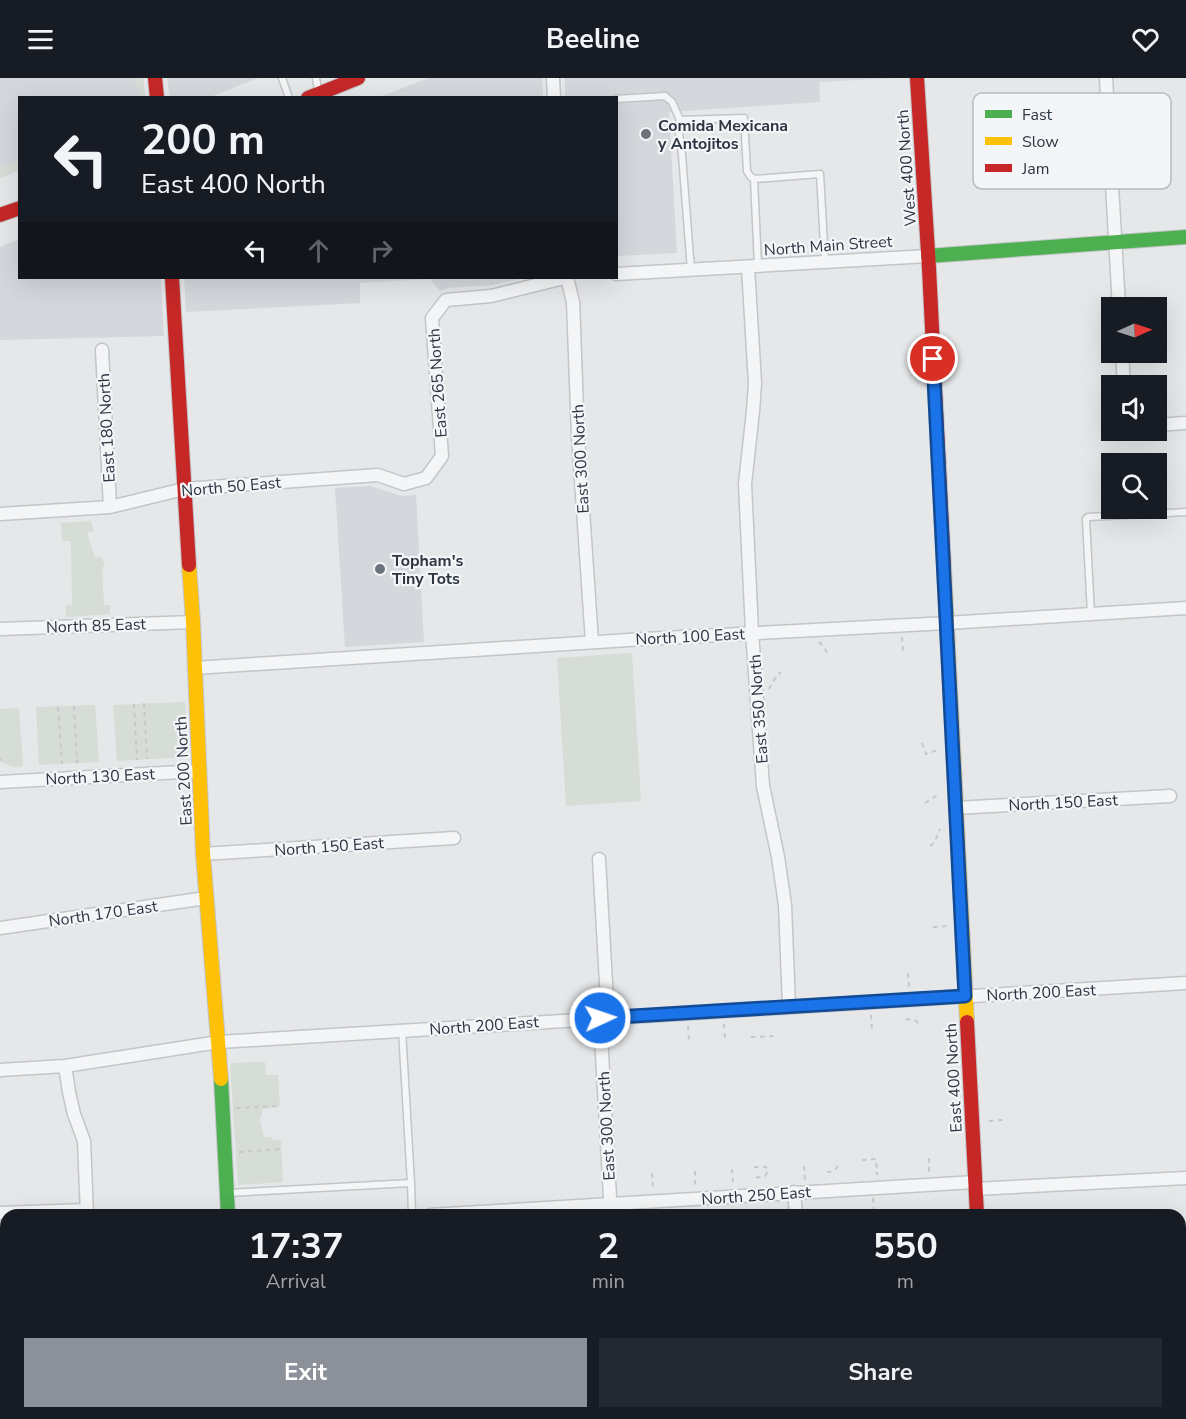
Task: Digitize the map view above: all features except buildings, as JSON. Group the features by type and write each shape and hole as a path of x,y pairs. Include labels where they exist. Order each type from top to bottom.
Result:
{"street":[{"path":"155,78 157,96"},
{"path":"313,95 358,78"},
{"path":"553,78 554,96"},
{"name":"West 400 North","path":"917,78 928,256"},
{"path":"1106,78 1107,93"},
{"path":"1111,189 1118,297"},
{"path":"0,215 18,209"},
{"name":"North Main Street","path":"618,274 928,256 1186,237"},
{"name":"East 400 North","path":"928,256 977,1209"},
{"name":"East 350 North","path":"753,267 753,411 745,484 752,633 763,786 778,856 785,905 789,1006"},
{"name":"East 200 North","path":"172,279 193,622 203,854 219,1042 228,1209"},
{"name":"East 265 North","path":"426,478 442,456 432,318 446,300 491,296 561,279"},
{"name":"East 300 North","path":"565,279 573,302 578,436 592,642"},
{"name":"East 180 North","path":"102,350 110,507"},
{"path":"1167,424 1186,423"},
{"name":"North 50 East","path":"0,514 110,507 184,489 378,475 404,484 426,478"},
{"name":"North 100 East","path":"194,668 592,642 1186,608"},
{"name":"North 85 East","path":"0,629 193,622"},
{"name":"North 130 East","path":"0,782 200,771"},
{"name":"North 150 East","path":"955,808 1170,796"},
{"name":"North 150 East","path":"203,854 454,838"},
{"name":"East 300 North","path":"599,859 607,1000 600,1018 611,1209"},
{"name":"North 170 East","path":"0,928 206,898"},
{"name":"North 200 East","path":"0,1070 65,1066 219,1042 1186,983"},
{"path":"65,1066 69,1092 84,1140 86,1209"},
{"name":"North 250 East","path":"616,1209 654,1201 930,1184 975,1185 1186,1178"},
{"path":"797,1209 800,1192"}],"lane":[{"path":"282,78 288,96"},
{"path":"313,95 316,78"},
{"path":"618,99 665,96 672,102 680,120 678,125 691,270"},
{"path":"680,120 744,118 747,171 754,179 820,174 825,262"},
{"path":"753,267 754,179"},
{"path":"1091,614 1086,519 1088,517 1186,512"},
{"path":"402,1030 412,1209"},
{"path":"227,1192 411,1183"}],"path":[{"path":"902,637 903,651"},
{"path":"819,641 828,657"},
{"path":"768,690 781,672"},
{"path":"144,703 147,759"},
{"path":"134,704 137,760"},
{"path":"74,706 77,763"},
{"path":"58,707 62,764"},
{"path":"922,743 926,754 938,750"},
{"path":"925,803 940,795"},
{"path":"930,846 934,843 940,829"},
{"path":"933,927 948,926"},
{"path":"908,973 909,987"},
{"path":"870,1002 872,1030"},
{"path":"723,1011 725,1039"},
{"path":"687,1013 689,1041"},
{"path":"906,1019 915,1020 921,1026"},
{"path":"751,1037 777,1036"},
{"path":"233,1108 280,1106"},
{"path":"989,1120 1003,1120"},
{"path":"236,1152 281,1149"},
{"path":"928,1158 930,1184"},
{"path":"862,1160 876,1159 878,1187"},
{"path":"827,1172 835,1170 839,1162"},
{"path":"800,1192 804,1166"},
{"path":"754,1167 765,1167 768,1171 765,1176 754,1178"},
{"path":"732,1169 734,1196"},
{"path":"695,1171 696,1198"},
{"path":"652,1173 654,1201"}],"shaded area":[{"path":"0,78 143,78 145,96 18,96 18,170 0,178"},
{"path":"132,78 143,78 145,96 141,96"},
{"path":"167,78 258,78 213,96 170,96"},
{"path":"429,78 542,78 543,96 382,96"},
{"path":"565,78 895,78 819,82 820,102 669,112 677,253 618,256 618,96 565,96"},
{"path":"18,159 18,170 0,178 0,167"},
{"path":"18,239 18,279 161,279 164,336 0,340 0,247"},
{"path":"184,279 430,279 360,283 360,303 186,312"},
{"path":"430,279 520,279 492,285 448,288 440,291"},
{"name":"Topham's Tiny Tots","path":"370,486 402,496 416,495 424,642 345,647 335,488"},
{"path":"91,521 94,531 87,533 95,558 102,556 105,566 102,567 104,605 110,605 110,614 66,617 66,606 72,605 71,541 62,541 61,523"},
{"path":"632,653 641,801 566,806 557,658"},
{"path":"185,702 188,757 117,761 113,705"},
{"path":"95,705 99,762 39,765 36,707"},
{"path":"19,708 23,766 13,767 0,761 0,709"},
{"path":"265,1062 266,1075 278,1075 280,1106 263,1109 260,1120 264,1137 281,1140 283,1182 238,1185 230,1063"}],"traffic: fast":[{"path":"928,256 1186,237"},
{"path":"221,1079 228,1209"}],"traffic: slow":[{"path":"189,565 203,854 221,1079"},
{"path":"944,568 967,1022"}],"traffic: jam":[{"path":"155,78 157,96"},
{"path":"313,96 358,78"},
{"path":"917,78 944,568"},
{"path":"0,215 18,209"},
{"path":"172,279 189,565"},
{"path":"967,1022 977,1209"}],"place":[{"name":"Comida Mexicana y Antojitos","path":"646,134"},
{"name":"Topham's Tiny Tots","path":"380,569"}],"route":[{"path":"600,1018 965,996 933,359"}]}
